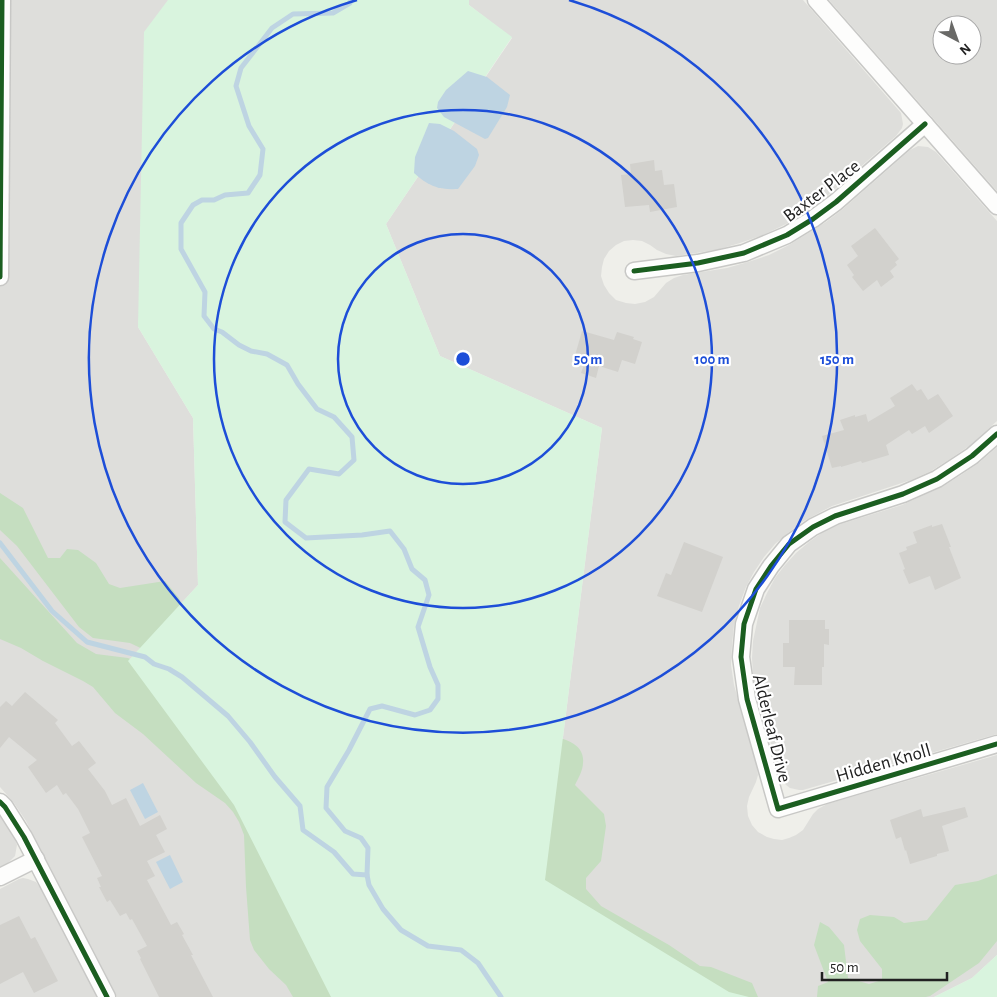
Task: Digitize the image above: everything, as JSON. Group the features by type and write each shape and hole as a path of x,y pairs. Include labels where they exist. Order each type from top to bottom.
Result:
{"street":[{"path":"0,277 2,0"},
{"path":"816,0 997,206"},
{"name":"Baxter Place","path":"634,271 698,263 744,253 788,234 836,202 924,124"},
{"name":"Alderleaf Drive","path":"778,808 747,698 741,657 744,624 756,589 770,566 789,544 813,527 835,516 903,494 937,479 972,456 997,434"},
{"name":"Hidden Knoll","path":"778,808 997,744"},
{"path":"0,802 21,831 106,997"},
{"path":"0,878 36,859"}],"shaded area":[{"path":"0,0 168,0 138,327 193,418 198,585 128,662 234,805 331,997 117,997 26,821 0,787"},
{"path":"469,0 803,0 901,113 903,124 896,136 808,210 786,224 763,235 716,250 676,256 666,254 642,241 624,241 616,245 604,259 601,276 609,293 616,300 635,304 645,302 654,297 666,283 674,278 748,262 769,255 789,245 843,209 910,150 918,146 928,147 936,152 997,221 997,421 969,446 931,471 911,480 832,506 802,522 788,533 764,557 746,587 734,625 732,645 731,665 734,685 758,775 749,797 747,806 748,816 758,832 767,837 782,840 796,835 803,830 818,809 827,804 997,755 997,955 972,978 934,997 749,997 545,880 602,428 440,356 386,224 512,38 469,5"},
{"path":"829,0 997,0 997,191"},
{"path":"997,447 997,734 803,790 790,788 781,778 756,692 753,675 753,641 760,608 775,578 796,553 823,532 838,525 902,505 942,487 980,462"},
{"path":"0,816 13,834 17,845 15,856 7,864 0,867"},
{"path":"23,878 36,882 41,889 97,997 0,997 0,889"}],"green space":[{"path":"168,0 469,0 469,5 512,37 386,224 440,356 602,428 545,880 729,992 749,997 331,997 234,805 128,661 198,585 193,418 138,327 144,32"},
{"path":"0,493 23,508 48,558 60,558 67,549 78,550 96,563 109,584 120,588 165,581 179,598 188,620 172,663 130,643 93,638 79,627 17,546 0,530"},
{"path":"0,558 77,643 96,654 128,658 151,669 483,997 293,997 286,985 269,969 254,950 250,940 244,835 233,812 225,803 196,783 143,734 115,713 93,687 21,648 0,639"},
{"path":"554,737 574,744 581,752 583,766 575,785 604,814 606,826 601,861 586,878 586,889 601,906 669,945 700,966 711,967 752,983 758,997 660,997 536,892"},
{"path":"997,874 997,941 979,963 926,997 817,997 818,986 828,982 814,945 820,922 829,927 844,945 848,978 869,984 882,980 882,969 860,941 857,930 860,919 870,915 894,917 904,923 927,920 955,885 978,881"},
{"path":"997,955 997,997 934,997 972,978"}],"water":[{"path":"468,71 487,77 510,95 507,107 488,138 485,139 444,117 437,108 438,102 446,90"},
{"path":"429,123 440,124 454,131 477,149 479,155 475,166 458,189 445,189 434,186 414,173 415,157"},
{"path":"143,783 158,812 145,819 130,790"},
{"path":"170,855 183,882 170,889 156,862"}],"building":[{"path":"654,160 655,171 662,170 664,185 674,184 677,207 650,212 649,205 625,207 621,175 631,174 630,164"},
{"path":"875,228 899,259 895,262 897,265 890,271 894,277 881,287 877,280 863,291 852,277 854,275 847,265 858,256 851,246"},
{"path":"582,331 614,340 617,332 634,337 633,339 642,342 635,364 622,360 618,372 599,366 596,378 581,373 585,362 574,359"},
{"path":"912,384 917,391 921,389 928,400 938,394 953,416 929,433 925,426 912,434 909,430 886,445 889,455 862,463 861,461 832,468 822,436 844,430 840,420 855,415 855,417 866,414 868,422 895,406 890,398"},
{"path":"942,524 961,578 935,590 930,576 909,584 899,553 907,550 906,547 917,543 913,532 932,525 932,527"},
{"path":"684,542 723,557 702,612 657,596 666,573 671,575"},
{"path":"789,620 825,620 825,629 829,629 829,645 824,644 822,685 794,685 795,667 783,667 783,643 789,643"},
{"path":"25,692 58,720 55,723 72,746 79,741 96,763 88,769 105,791 112,805 126,798 140,826 160,815 167,829 156,835 165,852 147,861 155,876 147,880 171,925 177,922 184,934 182,935 193,955 191,955 213,997 159,997 137,951 147,946 132,919 130,920 126,913 120,916 110,900 107,902 99,887 101,887 97,878 102,876 82,837 90,833 78,809 66,793 63,795 57,785 46,793 28,767 37,760 9,737 0,748 0,707 6,701 12,706"},
{"path":"965,807 968,817 942,826 949,851 910,864 901,837 896,839 890,820 921,809 923,817"},
{"path":"19,916 31,939 35,937 58,981 34,993 23,972 0,984 0,925"}],"waterway":[{"path":"351,0 350,3 333,13 293,14 272,28 241,68 236,86 249,126 263,149 260,175 248,193 225,195 214,200 202,200 193,205 181,223 181,249 205,292 204,316 214,329 222,332 239,345 251,351 267,354 287,365 298,384 317,409 334,417 352,437 354,460 339,474 309,469 286,500 285,522 306,538 362,535 390,531 404,549 412,569 425,580 429,595 418,627 430,667 438,685 438,699 430,710 415,715 382,706 370,709 327,787 326,808 345,831 361,838 368,848 367,875 369,885 383,909 401,930 428,946 461,950 478,963 501,997"},
{"path":"0,543 52,611 87,642 145,657 154,664 169,669 182,677 228,716 300,806 303,830 334,852 353,874 367,875"}],"cycle path":[{"path":"0,277 2,0"},
{"path":"634,271 698,263 744,253 787,235 836,202 925,124"},
{"path":"997,434 972,456 937,479 903,494 835,516 813,527 789,544 771,566 756,589 744,624 741,657 747,699 778,809 997,744"},
{"path":"0,802 24,837 107,997"}]}
